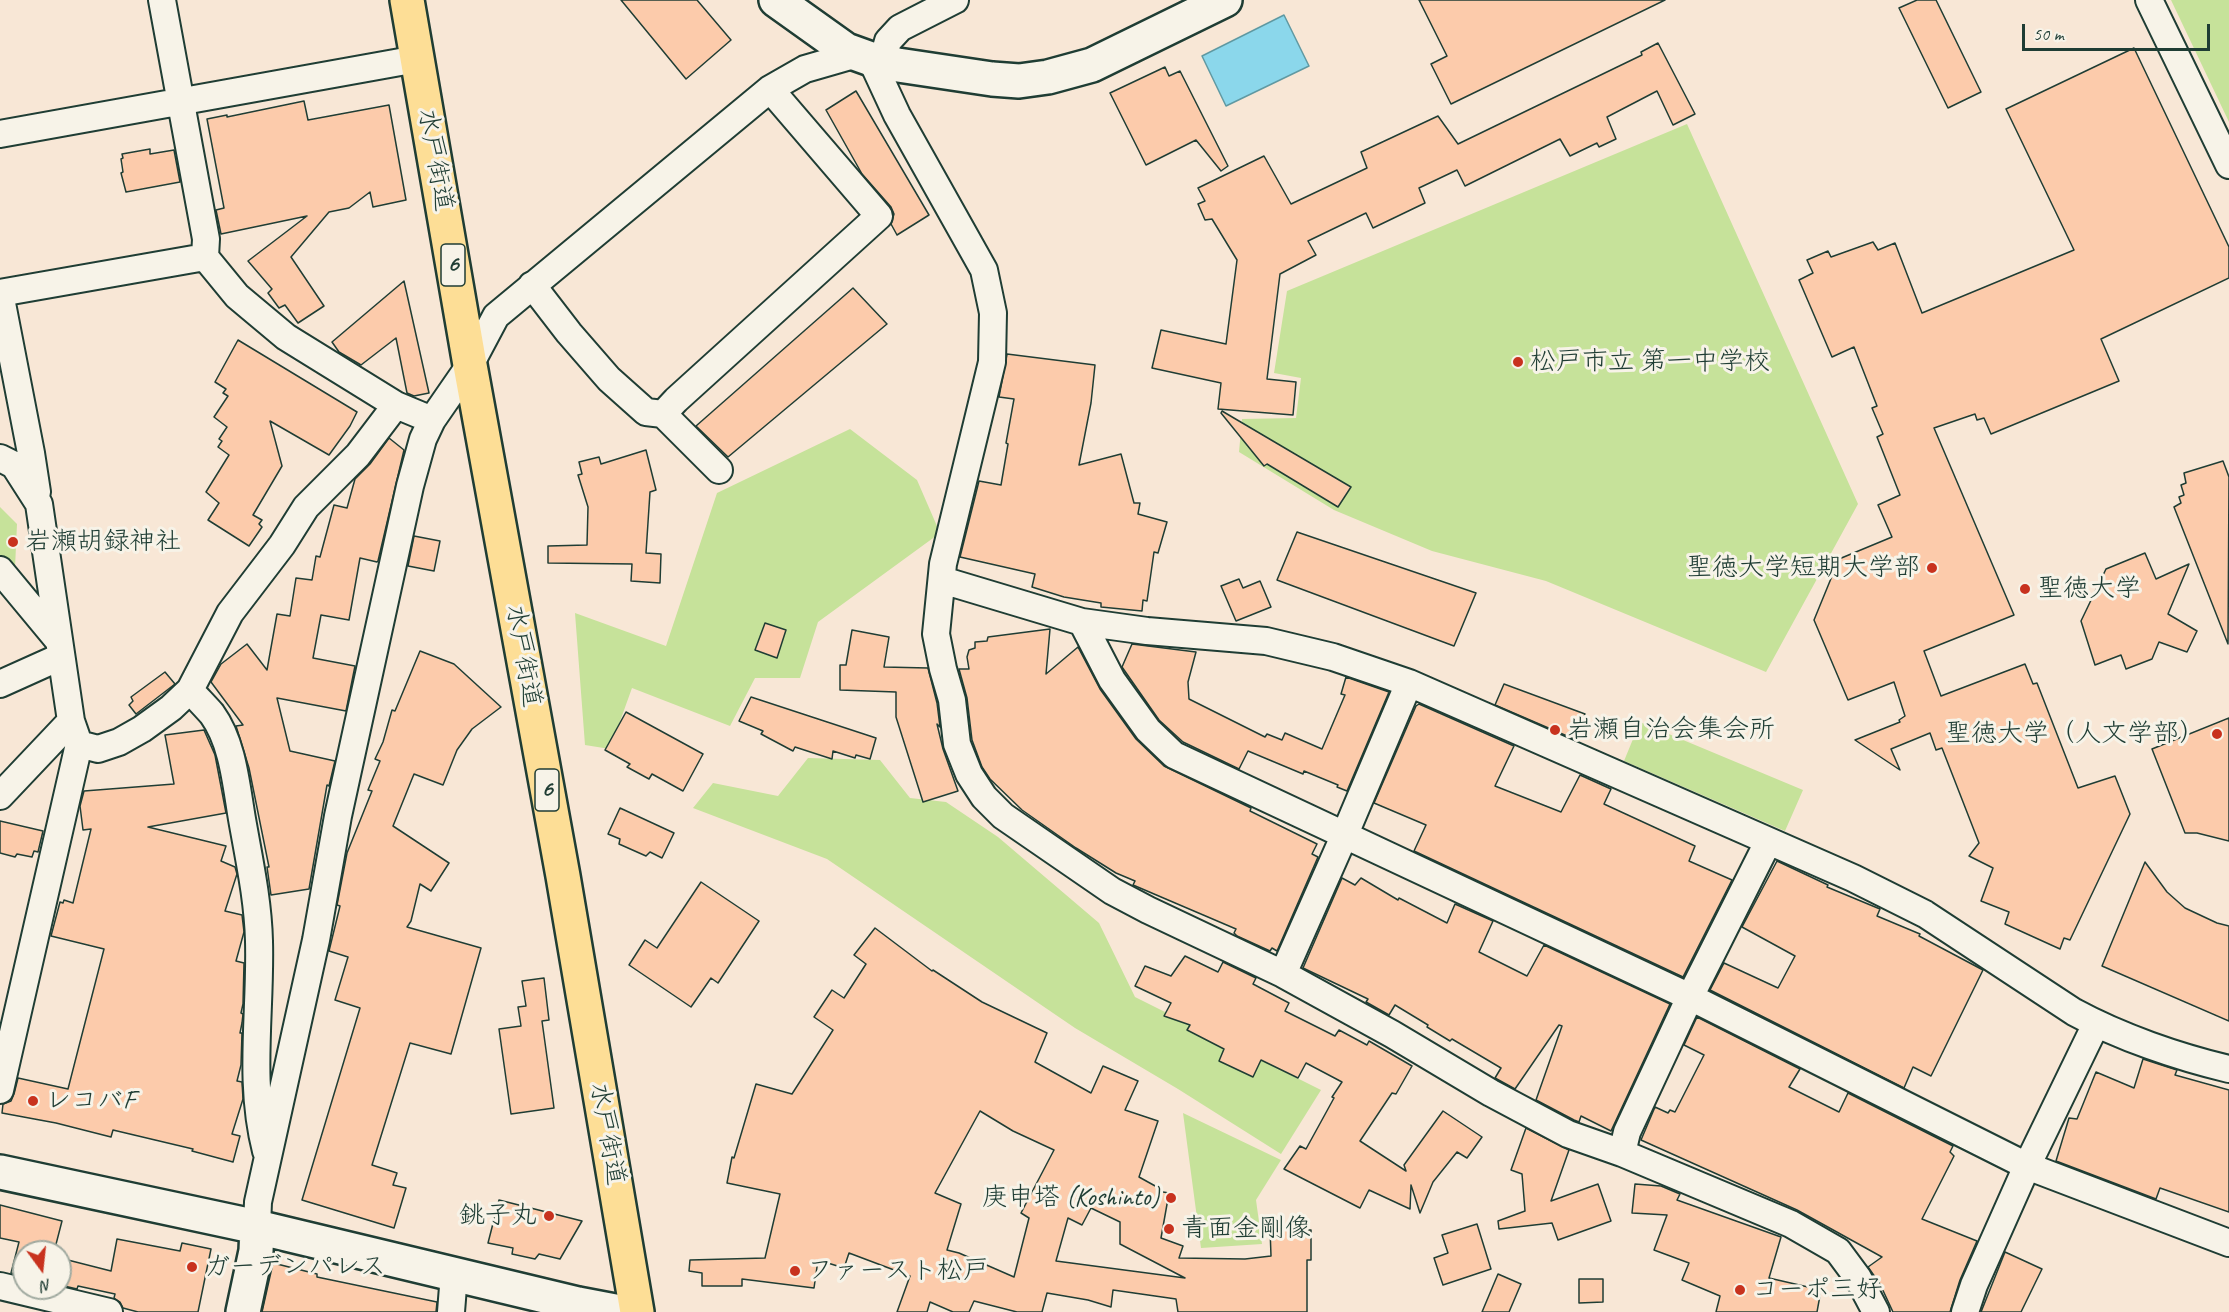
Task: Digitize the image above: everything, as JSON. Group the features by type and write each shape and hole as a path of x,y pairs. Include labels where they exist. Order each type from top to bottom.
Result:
{"highway":[{"name":"水戸街道","path":"407,0 470,365 563,876 637,1312"}],"street":[{"path":"162,0 206,239 205,257 237,296 286,336 396,405 432,420"},
{"path":"776,0 838,44 870,58 992,79 1019,81 1048,77 1092,65 1225,0"},
{"path":"243,1312 256,1251 258,1202 316,940 338,816 410,486 423,440 432,420 470,365 496,315 770,88 805,69 870,58 900,28 955,0"},
{"path":"2149,0 2229,165"},
{"path":"870,58 897,115 984,270 993,313 992,362 943,564 936,634 952,700 957,744 969,774 984,797 1003,816 1112,891 1283,974 1392,1034 1491,1093 1568,1134 1791,1224 1838,1251 1858,1278 1876,1312"},
{"path":"0,134 417,59"},
{"path":"663,414 683,393 879,216 770,88"},
{"path":"0,1090 75,733 59,649 31,453 0,293 205,257"},
{"path":"532,285 609,379 646,412 663,414 719,470"},
{"path":"75,733 98,749 119,742 171,708 190,690 230,613 282,545 306,507 358,455 396,405"},
{"path":"0,458 15,465 39,504"},
{"path":"0,570 59,649"},
{"path":"942,580 1082,622 1157,632 1266,641 1333,657 1409,683 1853,878 1925,914 2074,1012 2096,1024 2207,1064 2229,1069"},
{"path":"1082,622 1112,680 1148,730 1174,755 1690,997 2027,1166 2229,1243"},
{"path":"0,684 59,649"},
{"path":"1283,974 1409,683"},
{"path":"190,690 212,714 222,732 235,773 256,898 259,941 255,1082 258,1123 267,1158"},
{"path":"0,796 75,733"},
{"path":"1622,1154 1627,1132 1690,997 1768,842"},
{"path":"1965,1312 1974,1285 2027,1166 2096,1024"},
{"path":"0,1172 257,1227 578,1304 621,1312"},
{"path":"451,1312 454,1274"},
{"path":"0,1286 109,1312"}],"green space":[{"path":"2171,0 2229,0 2229,122"},
{"path":"1687,124 1858,504 1766,672 1546,581 1432,551 1334,510 1239,452 1242,419 1296,418 1301,378 1274,373 1287,291"},
{"path":"850,429 917,480 940,533 818,622 800,678 755,678 730,726 632,688 610,749 585,745 575,613 666,646 717,493"},
{"path":"0,507 17,524 15,568 0,559"},
{"path":"1640,722 1803,790 1785,831 1624,761"},
{"path":"808,758 880,760 910,798 946,802 998,837 1099,923 1135,997 1321,1090 1281,1154 1075,1028 827,859 693,808 713,783 778,796"},
{"path":"1183,1113 1281,1160 1256,1200 1262,1244 1201,1248"}],"water":[{"path":"1284,15 1309,66 1226,106 1202,56"}],"building":[{"path":"621,0 697,0 731,40 686,79"},
{"path":"1419,0 1665,0 1451,104 1431,64 1447,56"},
{"path":"1917,0 1936,0 1981,92 1948,108 1899,8"},
{"path":"1658,43 1695,114 1673,125 1657,91 1607,117 1616,139 1599,147 1597,143 1570,156 1560,139 1465,186 1457,170 1419,188 1425,203 1373,228 1366,213 1308,241 1316,255 1280,274 1267,379 1296,382 1293,415 1218,409 1221,383 1152,368 1161,330 1226,344 1237,260 1212,219 1205,220 1198,204 1205,201 1198,188 1264,156 1291,204 1367,168 1361,152 1438,116 1458,144 1642,55 1641,52"},
{"path":"2134,48 2229,247 2229,278 2101,339 2119,381 1991,434 1984,418 1977,420 1975,414 1934,428 2014,615 1924,651 1941,696 2025,664 2033,684 2037,683 2078,788 2115,776 2130,814 2070,940 2064,938 2060,949 2005,924 2009,912 1981,901 1993,868 1969,856 1979,843 1942,748 1936,750 1930,733 1891,749 1900,770 1855,740 1900,722 1899,720 1905,716 1894,682 1848,700 1814,620 1839,559 1892,537 1878,505 1900,495 1877,437 1883,434 1872,408 1877,406 1854,347 1832,357 1799,280 1813,273 1807,260 1828,251 1831,257 1873,242 1878,250 1895,243 1922,313 2074,250 2006,109"},
{"path":"1165,67 1169,76 1180,71 1228,166 1221,171 1196,140 1146,165 1110,93"},
{"path":"856,91 929,215 897,235 891,224 894,214 891,207 862,174 826,110"},
{"path":"304,101 308,120 389,105 406,200 373,207 370,192 349,208 329,212 291,257 324,306 298,323 285,305 279,308 268,293 272,289 248,261 307,216 221,234 216,210 224,208 207,119"},
{"path":"150,149 150,154 174,150 180,182 126,192 121,173 123,172 122,154"},
{"path":"404,281 429,393 414,396 407,393 396,338 361,365 339,352 332,342"},
{"path":"853,288 887,324 728,457 696,426"},
{"path":"238,340 357,412 329,455 270,421 282,466 253,515 262,520 259,524 262,527 249,546 208,520 219,503 206,492 229,455 218,447 222,441 219,439 227,427 214,417 228,396 223,393 226,389 215,382"},
{"path":"1007,354 1095,365 1091,403 1079,465 1121,454 1134,503 1140,503 1138,514 1167,522 1158,553 1154,552 1147,601 1143,600 1142,611 1101,607 1101,603 1064,597 1032,587 1035,574 960,557 979,481 1001,485 1014,399 999,397"},
{"path":"1222,411 1351,487 1338,507 1267,464 1264,466 1221,413"},
{"path":"389,438 404,450 378,561 360,558 349,620 321,615 313,658 355,666 346,711 277,698 290,751 335,761 329,786 327,785 309,889 271,895 267,867 269,867 249,768 236,726 243,725 211,682 221,664 247,644 267,670 277,614 290,616 296,578 312,580 316,556 320,557 334,505 347,508 355,479 370,464"},
{"path":"646,450 656,490 650,492 646,553 661,554 660,583 631,581 632,564 548,563 548,546 587,545 588,507 578,475 582,474 579,462 599,457 601,464"},
{"path":"2223,461 2229,477 2228,644 2174,507 2181,503 2179,497 2184,495 2181,485 2186,483 2184,473"},
{"path":"1297,532 1476,593 1454,646 1277,580"},
{"path":"414,536 440,541 434,571 408,566"},
{"path":"2145,553 2156,579 2189,564 2168,614 2197,631 2187,652 2159,642 2152,659 2126,669 2121,655 2095,665 2081,621 2106,569"},
{"path":"1239,579 1243,588 1260,581 1271,607 1236,621 1221,586"},
{"path":"765,623 786,630 777,658 755,650"},
{"path":"1050,629 1046,674 1078,647 1100,689 1136,739 1164,766 1251,808 1250,811 1317,844 1312,854 1318,857 1277,951 1272,948 1270,951 1237,936 1234,933 1236,929 1133,885 1135,881 1116,873 1076,848 1022,810 990,779 982,767 972,740 967,698 959,669 969,669 967,657 969,650 975,648 975,642 987,641 988,637"},
{"path":"852,630 889,637 884,667 928,668 937,703 940,727 937,724 943,749 958,791 923,802 896,717 896,692 840,690 840,665 846,665"},
{"path":"1132,644 1196,652 1188,682 1189,699 1265,737 1267,734 1282,740 1285,733 1322,749 1345,695 1341,694 1346,677 1389,692 1347,791 1304,771 1303,774 1248,751 1239,769 1183,742 1159,720 1122,667"},
{"path":"420,651 454,664 501,707 472,729 457,750 443,785 414,774 393,826 449,863 431,891 420,884 411,921 407,927 481,948 451,1054 410,1043 372,1165 397,1173 393,1185 406,1188 394,1228 302,1200 360,1008 335,1000 348,957 329,951 340,906 337,905 347,853 372,791 368,790 380,761 375,759 383,742 392,710 395,711"},
{"path":"165,672 175,684 136,714 129,705 133,701 131,697"},
{"name":"岩瀬自治会集会所","path":"1504,684 1585,714 1574,739 1495,705"},
{"path":"751,697 876,738 870,759 856,755 855,758 833,751 832,759 795,747 793,751 761,734 763,731 739,721"},
{"path":"1419,704 1514,746 1495,786 1561,812 1580,775 1611,789 1604,804 1695,846 1689,861 1732,880 1683,977 1414,851 1426,825 1374,803 1416,706"},
{"path":"626,712 703,754 683,791 652,774 649,779 627,767 630,764 605,750"},
{"path":"2229,718 2229,841 2197,833 2185,833 2152,749"},
{"path":"204,730 215,755 226,813 148,827 226,846 221,861 235,867 237,874 225,911 242,915 244,932 236,961 244,963 241,1013 243,1014 240,1033 242,1033 241,1065 237,1081 242,1082 243,1099 232,1134 240,1136 233,1162 192,1151 193,1149 113,1130 111,1137 56,1123 2,1113 3,1104 11,1101 18,1078 68,1089 104,949 51,936 60,902 63,903 64,900 73,903 91,829 83,830 80,806 84,791 174,784 165,735"},
{"path":"620,808 674,833 662,858 650,852 646,856 619,844 620,839 608,834"},
{"path":"0,821 43,831 38,852 34,851 32,857 17,854 15,857 0,853"},
{"path":"1777,861 1828,885 1827,887 1880,909 1877,916 1920,934 1919,936 1983,970 1931,1076 1913,1067 1904,1088 1710,990 1724,963 1778,988 1795,956 1742,927"},
{"path":"2145,862 2167,892 2185,908 2229,926 2229,1021 2102,966"},
{"path":"1342,878 1355,885 1361,878 1398,900 1399,898 1447,923 1455,904 1493,921 1479,952 1527,976 1544,945 1670,1004 1611,1131 1581,1116 1579,1122 1574,1120 1536,1100 1562,1026 1559,1025 1515,1089 1495,1078 1501,1068 1452,1039 1450,1041 1395,1005 1389,1015 1366,1002 1368,999 1303,968"},
{"path":"701,882 759,921 718,983 711,978 691,1007 629,965 645,940 657,948"},
{"path":"875,928 932,971 982,1002 1047,1033 1035,1062 1091,1093 1103,1066 1138,1081 1125,1110 1158,1121 1139,1177 1157,1187 1157,1191 1169,1193 1161,1238 1183,1246 1179,1258 1245,1259 1271,1256 1270,1228 1311,1230 1311,1260 1307,1260 1307,1312 1178,1312 1176,1299 1113,1290 1111,1307 1088,1300 1047,1293 1042,1312 1017,1312 974,1301 969,1312 953,1312 930,1302 927,1312 897,1312 910,1276 849,1253 844,1268 818,1260 814,1288 742,1279 742,1286 702,1286 702,1273 689,1271 690,1260 765,1258 780,1194 727,1183 732,1157 734,1158 756,1084 792,1094 833,1030 814,1017 832,990 844,998 866,964 854,955","holes":["980,1111 1013,1131 1054,1150 1021,1213 1029,1218 1014,1277 947,1250 961,1204 935,1193","1091,1208 1120,1222 1120,1244 1185,1278 1056,1261 1068,1218 1082,1225"]},
{"path":"1185,956 1218,972 1223,962 1256,978 1253,984 1289,1003 1285,1011 1335,1036 1339,1030 1367,1045 1369,1041 1412,1066 1396,1094 1392,1093 1360,1141 1406,1171 1404,1165 1443,1111 1482,1137 1467,1158 1457,1152 1433,1182 1420,1213 1411,1185 1410,1209 1369,1190 1360,1208 1284,1169 1300,1146 1306,1149 1342,1082 1306,1063 1298,1078 1261,1060 1253,1077 1219,1061 1224,1049 1187,1030 1190,1025 1164,1016 1171,1003 1135,986 1145,966 1171,976"},
{"path":"544,978 549,1020 542,1021 554,1108 511,1114 499,1029 521,1026 518,1007 526,1006 522,981"},
{"path":"1697,1017 1800,1069 1789,1087 1839,1112 1848,1093 1953,1146 1950,1152 1954,1156 1922,1219 1977,1241 1960,1280 1950,1312 1893,1312 1880,1284 1868,1267 1882,1257 1797,1210 1641,1140 1655,1107 1668,1113 1670,1110 1675,1112 1704,1055 1684,1045"},
{"path":"2143,1059 2177,1070 2175,1075 2229,1090 2229,1212 2160,1188 2156,1199 2056,1161 2069,1118 2077,1119 2096,1072 2134,1088"},
{"path":"1526,1128 1569,1150 1551,1201 1598,1184 1611,1221 1558,1240 1552,1223 1499,1229 1498,1221 1525,1211 1522,1174 1511,1170"},
{"path":"1635,1184 1661,1186 1680,1194 1677,1200 1781,1237 1769,1278 1821,1290 1817,1312 1716,1312 1720,1296 1682,1280 1689,1263 1654,1250 1667,1215 1632,1213"},
{"path":"499,1200 582,1221 560,1259 539,1254 535,1259 512,1254 513,1248 488,1243"},
{"path":"0,1205 62,1221 57,1240 12,1241 0,1238"},
{"path":"1477,1224 1491,1269 1443,1285 1434,1258 1448,1253 1442,1235"},
{"path":"117,1239 180,1251 182,1243 211,1249 198,1312 138,1312 123,1308 114,1298 115,1294 78,1286 77,1289 72,1288 72,1261 111,1271"},
{"path":"2005,1252 2042,1269 2021,1312 1981,1312"},
{"path":"273,1263 317,1274 317,1277 437,1302 436,1312 262,1312"},
{"path":"1498,1274 1521,1284 1509,1312 1482,1312"},
{"path":"1579,1279 1603,1279 1603,1302 1579,1303"}],"place":[{"name":"松戸市立 第一中学校","path":"1518,362"},
{"name":"岩瀬胡録神社","path":"13,542"},
{"name":"聖徳大学短期大学部","path":"1932,568"},
{"name":"聖徳大学","path":"2025,589"},
{"name":"岩瀬自治会集会所","path":"1555,730"},
{"name":"聖徳大学（人文学部）","path":"2217,734"},
{"name":"レコバF","path":"33,1101"},
{"name":"庚申塔 (Koshinto)","path":"1171,1198"},
{"name":"銚子丸","path":"549,1216"},
{"name":"青面金剛像","path":"1169,1229"},
{"name":"ガーデンパレス","path":"192,1267"},
{"name":"ファースト松戸","path":"795,1271"},
{"name":"コーポ三好","path":"1740,1290"}]}
